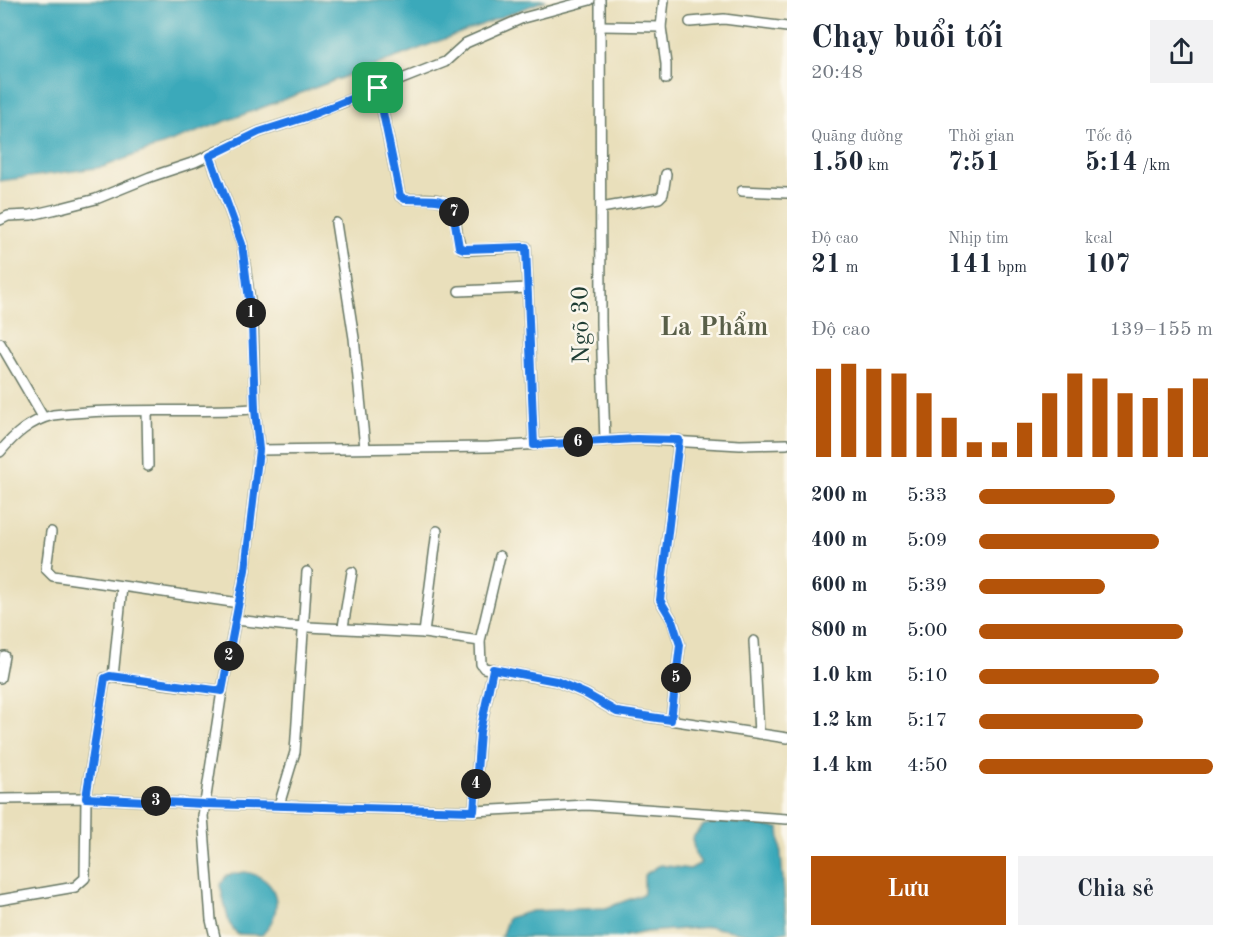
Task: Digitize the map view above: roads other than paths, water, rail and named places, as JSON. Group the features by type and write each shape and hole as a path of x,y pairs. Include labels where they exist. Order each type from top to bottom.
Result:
{"street":[{"path":"0,220 8,216 31,215 96,199 210,156 259,132 306,117 445,62 466,43 523,18 590,0"},
{"name":"Ngõ 30","path":"600,0 602,375 605,441"},
{"path":"664,0 661,27 666,79"},
{"path":"690,22 724,19 787,27"},
{"path":"601,26 661,27"},
{"path":"378,88 400,196 405,199 442,200 450,205 454,213 459,247 464,249 525,247 534,445"},
{"path":"210,156 242,244 252,324 259,450 245,570 222,691 202,816 211,920 215,937"},
{"path":"601,208 660,198 666,174"},
{"path":"742,190 787,193"},
{"path":"336,223 354,338 365,448"},
{"path":"459,291 528,288"},
{"path":"0,343 43,417"},
{"path":"0,452 12,437 43,417 68,413 190,410 218,412 225,409 255,409"},
{"path":"147,412 148,466"},
{"path":"259,450 534,445 636,439 740,445 787,444"},
{"path":"671,720 680,645 672,620 660,600 679,440"},
{"path":"424,633 438,531"},
{"path":"51,532 46,569 54,576 239,603"},
{"path":"500,556 480,641 481,664 484,668 556,681 586,694 617,712 787,738"},
{"path":"279,805 295,752 307,572"},
{"path":"343,627 352,572"},
{"path":"113,677 122,587"},
{"path":"236,620 424,633 480,641"},
{"path":"754,641 759,733"},
{"path":"0,678 4,656"},
{"path":"474,811 480,732 493,669"},
{"path":"0,900 75,887 83,881 86,874 86,798 105,678 113,677 222,691"},
{"path":"0,799 86,798 204,804 474,811 586,805 787,819"}],"water":[{"path":"0,0 546,0 103,167 0,181"},
{"path":"726,822 779,828 787,932 765,937 710,927 646,932 620,937 501,937 508,918 532,911 606,908 644,894 644,875 660,865 690,869 701,863 695,854 692,838 704,825"},
{"path":"245,872 257,875 266,881 275,897 274,916 262,935 237,934 229,923 220,885 227,875"}],"district":[{"name":"La Phẩm","path":"714,327"}]}
